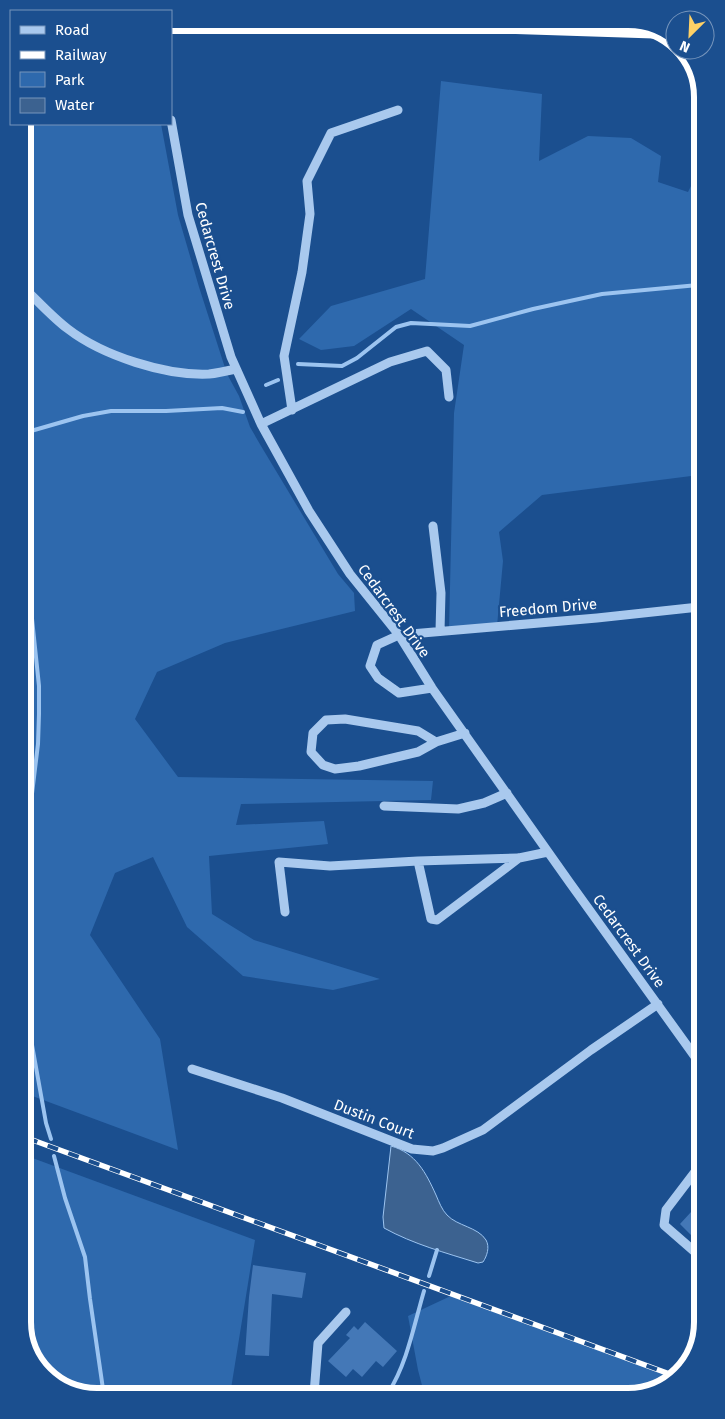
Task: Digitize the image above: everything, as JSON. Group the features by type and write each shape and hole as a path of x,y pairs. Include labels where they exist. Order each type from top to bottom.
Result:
{"street":[{"path":"292,410 284,356 302,272 310,214 307,181 331,133 398,110"},
{"name":"Cedarcrest Drive","path":"172,125 188,214 236,369 261,424 309,510 340,560 399,635 432,688 694,1055"},
{"path":"31,294 68,329 96,346 115,354 146,365 188,373 210,374 236,369"},
{"path":"261,424 390,362 427,352 446,370 449,397"},
{"path":"433,526 441,593 440,632"},
{"name":"Freedom Drive","path":"432,688 399,693 378,678 370,666 376,645 399,635 596,618 694,607"},
{"path":"436,742 418,731 345,719 326,720 313,733 311,752 323,765 335,769 359,766 418,752 436,742 465,733"},
{"path":"384,806 458,809 484,803 507,793"},
{"path":"285,912 278,862 330,866 519,858 548,852"},
{"path":"418,861 431,919 437,920 519,858"},
{"name":"Dustin Court","path":"192,1069 282,1098 412,1149 433,1151 464,1140 483,1130 591,1050 658,1004"},
{"path":"694,1173 666,1210 664,1225 694,1252"},
{"path":"314,1388 318,1343 346,1312"}],"green space":[{"path":"441,81 542,94 539,161 588,136 631,138 661,156 658,182 688,192 694,180 694,476 542,495 499,532 503,561 497,626 449,631 454,413 464,345 411,309 354,346 321,350 299,339 331,306 425,279"},
{"path":"31,125 161,125 178,215 227,374 239,396 250,427 261,446 338,574 354,593 355,611 225,643 157,672 135,719 178,777 433,781 431,800 241,804 236,825 324,821 328,844 209,856 212,914 254,940 380,979 333,990 243,976 187,927 153,857 115,873 90,935 160,1039 178,1150 31,1095"},
{"path":"31,1157 255,1240 231,1388 93,1388 76,1384 61,1377 48,1365 38,1351 31,1306"},
{"path":"455,1294 668,1373 653,1383 628,1388 423,1388 408,1316"}],"water":[{"path":"391,1146 400,1149 419,1165 441,1206 451,1219 478,1232 486,1240 488,1251 483,1262 478,1263 430,1248 384,1228 383,1217"}],"building":[{"path":"694,1209 693,1237 680,1224"},
{"path":"253,1265 306,1273 302,1298 272,1294 269,1356 245,1355"},
{"path":"365,1322 397,1351 383,1367 376,1361 362,1377 353,1369 346,1377 328,1361 350,1338 346,1335 354,1326 358,1330"}],"waterway":[{"path":"298,364 342,366 357,358 396,327 411,323 470,326 533,309 602,294 694,285"},
{"path":"266,385 278,380"},
{"path":"31,431 83,416 111,411 222,408 243,412"},
{"path":"31,609 39,686 38,744 31,802"},
{"path":"31,1039 46,1123 51,1139"},
{"path":"54,1156 65,1198 85,1257 103,1388"},
{"path":"429,1276 437,1250"},
{"path":"391,1388 405,1357 424,1291"}],"railway":[{"path":"31,1139 668,1373"}]}
